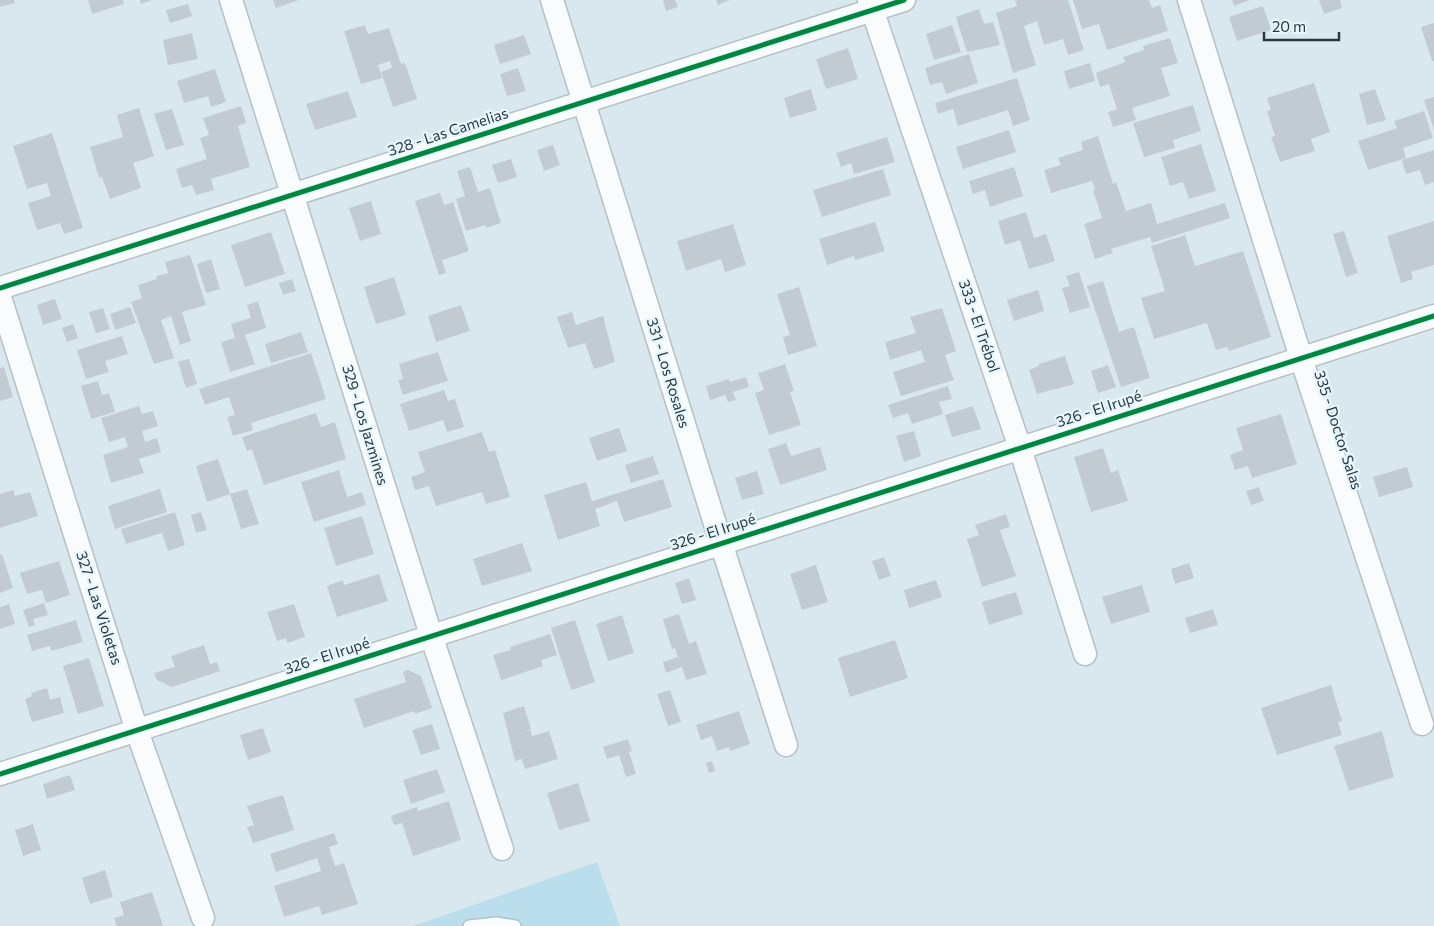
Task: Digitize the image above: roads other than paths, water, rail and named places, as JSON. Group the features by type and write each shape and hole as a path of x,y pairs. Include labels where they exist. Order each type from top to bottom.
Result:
{"street":[{"name":"329 - Los Jazmines","path":"231,0 431,635 502,849"},
{"name":"331 - Los Rosales","path":"552,0 585,101 720,543 786,745"},
{"name":"328 - Las Camelias","path":"0,288 585,101 871,5 904,0"},
{"name":"335 - Doctor Salas","path":"1189,0 1301,358 1422,724"},
{"name":"333 - El Trébol","path":"871,5 1020,448 1085,654"},
{"name":"327 - Las Violetas","path":"0,297 138,731 203,918"},
{"name":"326 - El Irupé","path":"0,774 1434,316"}],"lane":[{"path":"469,926 496,923 515,926"}]}
